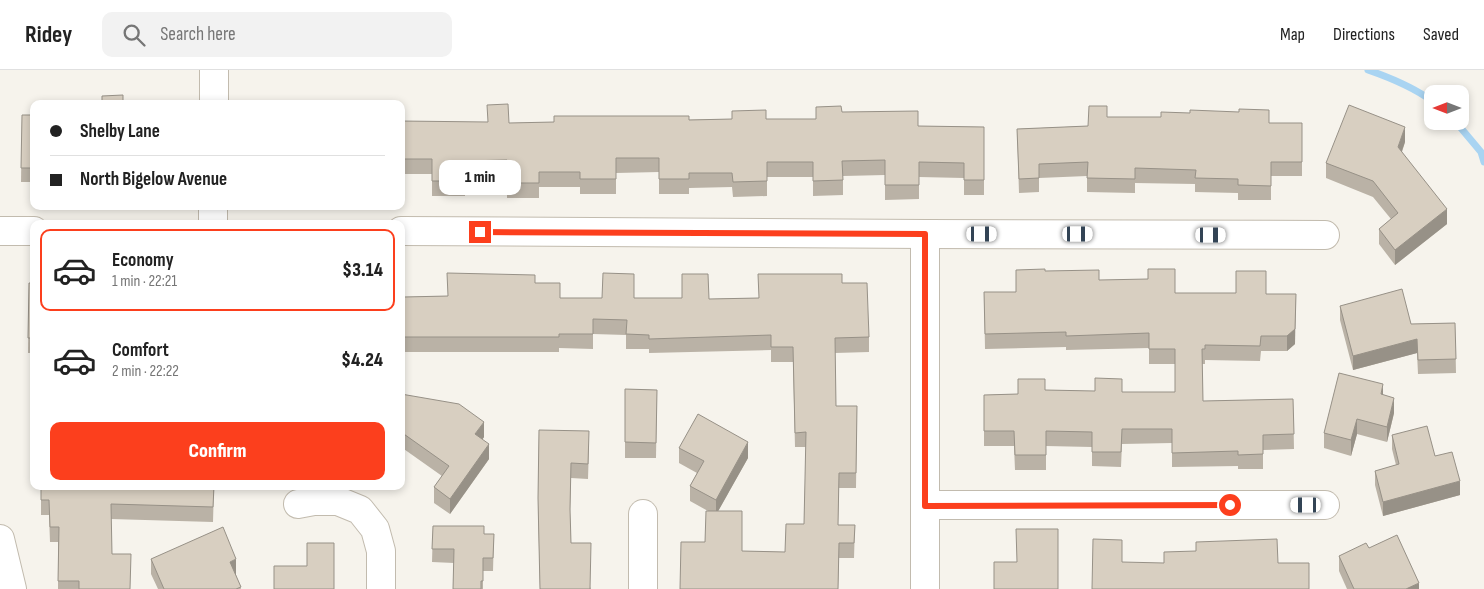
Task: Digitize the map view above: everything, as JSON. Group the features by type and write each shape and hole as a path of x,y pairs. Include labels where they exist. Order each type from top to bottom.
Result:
{"street":[{"path":"0,231 30,231"},
{"path":"405,231 1325,235"},
{"path":"925,234 925,589"},
{"path":"298,504 314,501 338,501 360,510 375,529 381,552 381,589"},
{"path":"925,506 1325,505"},
{"path":"643,514 643,589"},
{"path":"0,539 12,589"}],"building":[{"path":"123,95 123,100 102,100 102,96"},
{"path":"508,104 509,123 554,122 554,116 689,116 689,120 732,119 732,111 766,110 766,119 816,119 816,107 841,106 842,112 918,111 918,126 984,127 984,180 964,180 964,163 919,162 919,185 885,185 885,160 842,161 843,180 813,181 813,162 767,162 767,181 733,182 732,173 689,173 689,179 659,179 659,158 616,158 616,179 580,179 580,172 539,172 539,183 507,183 507,160 465,161 465,181 432,181 432,159 405,159 405,121 488,122 487,105"},
{"path":"1349,105 1405,127 1398,147 1447,209 1395,250 1379,229 1398,213 1373,181 1326,163"},
{"path":"1089,106 1107,106 1107,117 1161,117 1161,112 1190,113 1190,110 1239,112 1239,109 1269,110 1269,123 1302,123 1302,162 1271,162 1271,186 1238,185 1238,179 1195,178 1196,170 1135,168 1135,179 1087,178 1088,162 1039,164 1039,178 1019,179 1017,129 1088,126"},
{"path":"22,115 30,115 30,168 21,168"},
{"path":"1045,269 1045,271 1099,270 1099,280 1148,279 1148,269 1175,269 1175,293 1236,293 1236,271 1266,271 1266,294 1296,294 1295,329 1287,336 1261,336 1260,346 1205,345 1205,349 1202,349 1203,401 1293,399 1294,434 1263,435 1263,454 1238,455 1238,451 1172,453 1172,429 1122,429 1121,452 1092,452 1092,432 1046,431 1046,455 1015,455 1014,431 984,431 984,395 1018,394 1018,379 1045,379 1045,390 1095,391 1095,378 1122,379 1122,392 1175,392 1175,349 1149,349 1149,333 1066,336 1066,332 985,334 984,292 1016,292 1016,270"},
{"path":"447,273 535,275 535,283 560,283 560,298 602,298 603,273 634,274 634,298 682,298 682,274 708,274 709,299 759,298 758,274 842,274 842,283 867,283 869,337 835,338 836,406 857,406 856,473 839,473 838,525 855,525 854,543 839,543 838,589 680,589 681,542 705,542 706,511 742,511 742,551 785,552 786,524 804,524 806,432 795,433 793,347 771,347 771,335 649,339 649,335 626,334 627,320 593,319 593,334 559,334 559,337 405,337 405,297 448,296"},
{"path":"29,283 30,283 30,338 28,338"},
{"path":"1402,289 1411,324 1455,323 1456,359 1418,360 1417,339 1353,356 1340,306"},
{"path":"1339,373 1383,384 1381,394 1394,398 1387,427 1357,419 1351,440 1324,433"},
{"path":"625,389 657,390 656,443 625,442"},
{"path":"405,395 459,404 484,422 475,434 489,444 450,499 434,487 449,466 405,435"},
{"path":"698,414 748,442 716,500 690,486 704,461 679,448"},
{"path":"1427,426 1435,456 1452,452 1460,481 1383,502 1375,471 1399,464 1392,435"},
{"path":"539,430 589,431 588,464 571,463 570,509 571,543 591,543 590,589 540,589"},
{"path":"41,490 214,490 213,507 111,504 112,554 131,554 130,589 79,589 79,581 58,581 59,527 50,527 49,500 41,500"},
{"path":"433,526 484,526 484,534 494,534 493,558 483,558 481,589 453,589 454,549 432,549"},
{"path":"223,527 236,559 230,562 241,587 236,589 164,589 151,559"},
{"path":"1016,529 1058,529 1058,589 994,589 994,562 1017,562"},
{"path":"1397,535 1419,583 1406,589 1354,589 1339,556 1366,543 1369,548"},
{"path":"1093,539 1122,540 1122,562 1164,563 1164,552 1196,551 1196,542 1277,539 1278,563 1309,563 1309,589 1092,589"},
{"path":"307,543 334,543 334,589 274,589 274,566 307,566"}],"waterway":[{"path":"1368,70 1402,83 1424,96"},
{"path":"1463,130 1481,152 1484,162"}],"route":[{"path":"480,232 925,234 925,506 1230,505"}]}
